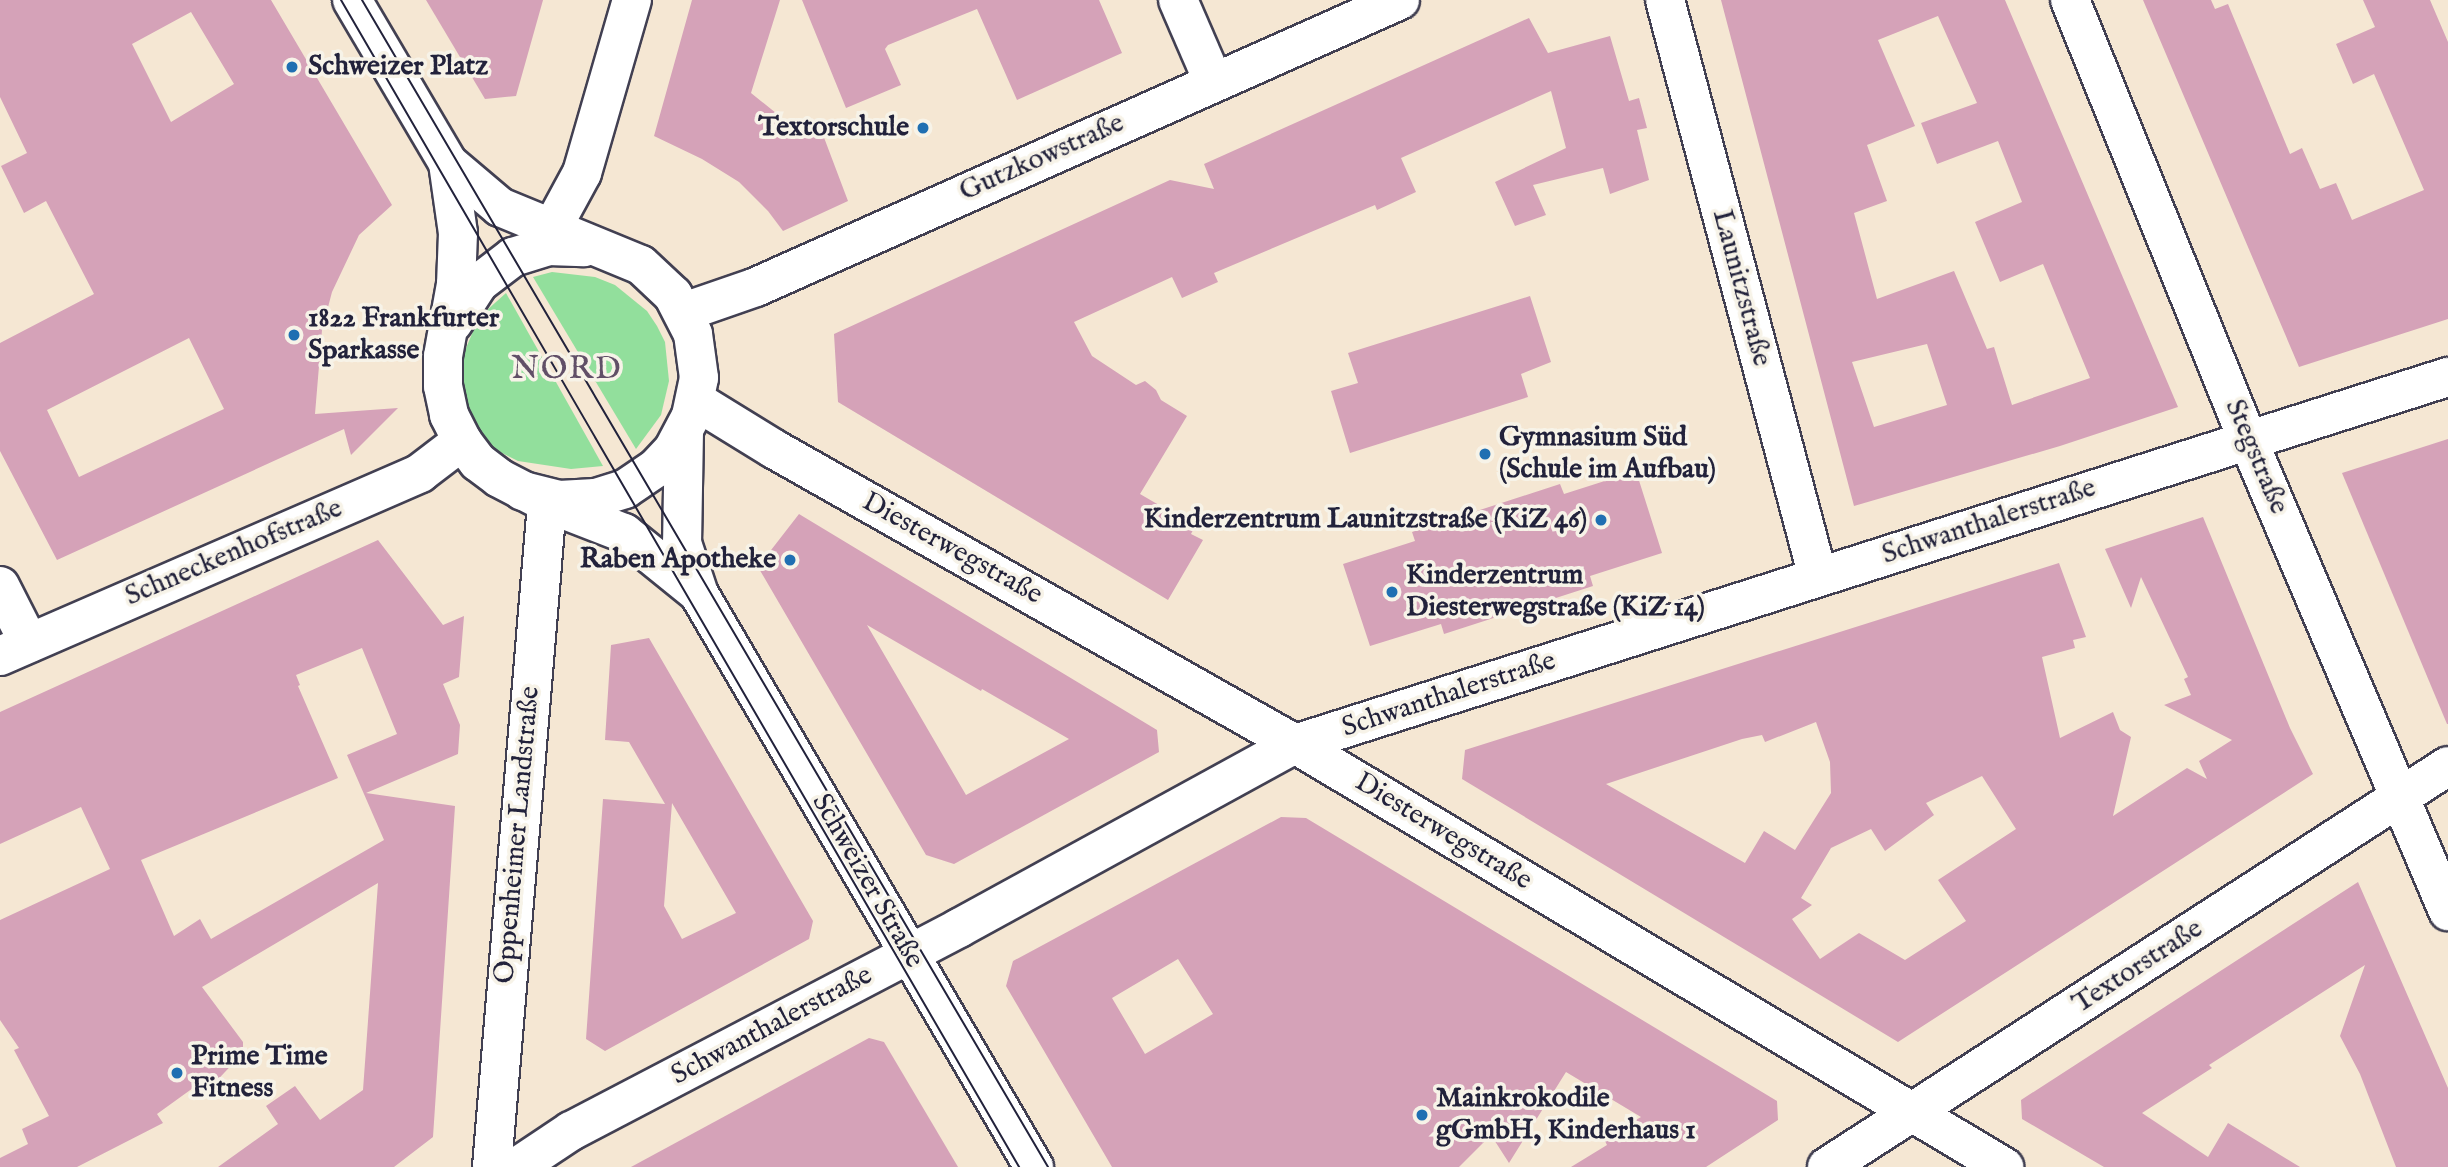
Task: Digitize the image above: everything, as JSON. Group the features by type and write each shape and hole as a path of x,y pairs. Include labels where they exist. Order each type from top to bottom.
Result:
{"street":[{"path":"352,0 448,163 500,207 641,265 673,295 684,312 698,356 690,416 682,543 699,594"},
{"path":"551,230 582,173 632,0"},
{"path":"1178,0 1213,81"},
{"name":"Gutzkowstraße","path":"684,312 756,287 1399,0"},
{"name":"Launitzstraße","path":"1665,0 1818,577"},
{"name":"Stegstraße","path":"2070,0 2248,440 2448,911"},
{"path":"448,163 458,233 456,284 443,356 443,386 449,415 462,441 478,461 499,478 534,497 624,533 699,594"},
{"path":"450,327 462,304 479,283 513,257 548,246 604,250"},
{"name":"Schwanthalerstraße","path":"517,1167 571,1131 909,953 1295,744 2448,377"},
{"path":"534,497 572,500 595,498 625,489 656,468 690,416"},
{"name":"Diesterwegstraße","path":"690,416 786,456 1295,744 2004,1167"},
{"name":"Schneckenhofstraße","path":"15,649 420,473 462,441"},
{"name":"Oppenheimer Landstraße","path":"492,1167 534,497"},
{"path":"0,586 15,649"},
{"name":"Schweizer Straße","path":"699,594 1034,1167"},
{"name":"Textorstraße","path":"1827,1167 2448,766"}],"green space":[{"path":"552,272 595,277 615,285 647,311 665,342 669,381 661,415 636,449 533,277"},
{"path":"506,293 603,466 571,469 518,461 498,451 477,434 460,392 464,353 474,329 486,311"}],"building":[{"path":"0,0 271,0 392,205 359,235 332,292 322,330 315,414 398,408 351,455 344,429 57,560 0,451 0,343 94,294 46,201 24,213 1,166 27,153 0,97","holes":["191,12 234,84 171,122 132,44","189,338 224,409 79,477 47,410"]},
{"path":"426,0 543,0 516,96 485,99"},
{"path":"692,0 780,0 751,93 792,126 817,119 848,201 783,231 768,211 739,182 702,159 654,136"},
{"path":"802,0 1099,0 1122,53 1017,100 977,9 888,45 885,49 901,85 846,108"},
{"path":"1721,0 2005,0 2178,407 2060,446 1854,506","holes":["1938,16 1977,103 1921,123 1937,164 1998,141 2022,202 1975,222 2000,282 2043,264 2090,378 2012,405 1994,347 1987,349 1954,271 1877,299 1854,213 1887,201 1867,145 1915,126 1878,40","1927,344 1947,405 1874,427 1852,362"]},
{"path":"2143,0 2211,0 2215,9 2228,4 2290,154 2302,148 2320,189 2336,183 2352,220 2424,190 2374,74 2353,84 2336,44 2375,27 2363,0 2430,0 2448,42 2448,319 2299,367"},
{"path":"1529,18 1548,53 1610,36 1629,101 1639,98 1647,128 1637,130 1649,180 1610,194 1603,168 1533,185 1546,215 1515,226 1495,182 1566,148 1551,91 1401,158 1416,192 1377,210 1375,205 1214,273 1218,282 1182,298 1172,277 1074,322 1092,356 1136,385 1145,381 1156,390 1161,400 1187,416 1140,494 1195,526 1191,534 1203,540 1168,600 838,402 834,334 1170,180 1214,189 1204,164"},
{"path":"1530,296 1551,362 1521,374 1528,397 1350,453 1331,391 1358,383 1348,353"},
{"path":"2448,439 2448,724 2447,724 2342,473"},
{"path":"1636,471 1662,553 1590,576 1593,586 1444,634 1441,624 1370,646 1343,564 1415,541 1412,532 1560,484 1564,494"},
{"path":"799,514 1157,730 1159,752 954,864 926,855 758,567","holes":["867,625 981,691 982,689 1069,739 966,795"]},
{"path":"2203,517 2290,728 2313,774 1898,1042 1462,779 1465,750 2059,563 2086,637 2073,640 2075,648 2042,657 2060,738 2113,712 2120,730 2131,737 2113,816 2187,768 2207,779 2199,761 2232,740 2164,705 2191,695 2184,679 2188,677 2141,577 2131,608 2105,549","holes":["1816,722 1830,762 1831,793 1795,850 1764,831 1745,863 1606,784 1742,739 1762,735 1765,742","1982,776 2016,829 1938,880 1966,921 1905,960 1859,933 1820,959 1792,919 1812,905 1801,898 1831,848 1871,829 1885,851 1934,815 1926,803"]},
{"path":"378,540 443,625 464,616 459,677 443,684 460,725 458,754 366,793 455,806 433,1137 394,1167 218,1167 278,1124 266,1106 295,1086 320,1120 363,1090 378,883 202,987 243,1042 243,1053 206,1092 193,1088 157,1114 163,1123 77,1167 0,1167 0,1158 28,1144 22,1129 49,1116 14,1050 19,1048 0,1020 0,920 110,869 81,807 0,844 0,712","holes":["362,648 397,734 347,755 384,840 211,939 200,919 174,936 141,860 338,778 298,686 300,685 296,675"]},
{"path":"649,638 813,921 809,939 605,1051 586,1039 603,799 665,804 629,742 605,740 611,645","holes":["672,803 736,913 682,939 664,906"]},
{"path":"1281,817 1306,818 1777,1101 1778,1120 1706,1167 1571,1167 1607,1145 1604,1139 1641,1117 1566,1072 1509,1163 1491,1135 1459,1167 1112,1167 1006,986 1013,961","holes":["1178,959 1213,1014 1145,1054 1112,998"]},
{"path":"2358,882 2448,1088 2448,1167 2396,1167 2360,1074 2340,1036 2365,965 2209,1065 2212,1068 2142,1113 2208,1157 2228,1123 2300,1167 2104,1167 2022,1119 2021,1100"},
{"path":"869,1038 884,1042 958,1167 631,1167"}],"tram line":[{"path":"341,0 1019,1167"},
{"path":"362,0 1048,1167"}],"place":[{"name":"Schweizer Platz","path":"292,67"},
{"name":"Textorschule","path":"923,128"},
{"name":"1822 Frankfurter Sparkasse","path":"294,335"},
{"name":"Gymnasium Süd (Schule im Aufbau)","path":"1485,454"},
{"name":"Kinderzentrum Launitzstraße (KiZ 46)","path":"1601,520"},
{"name":"Raben Apotheke","path":"790,560"},
{"name":"Kinderzentrum Diesterwegstraße (KiZ 14)","path":"1392,592"},
{"name":"Prime Time Fitness","path":"177,1073"},
{"name":"Mainkrokodile gGmbH, Kinderhaus 1","path":"1422,1115"}],"district":[{"name":"NORD","path":"567,370"}]}
